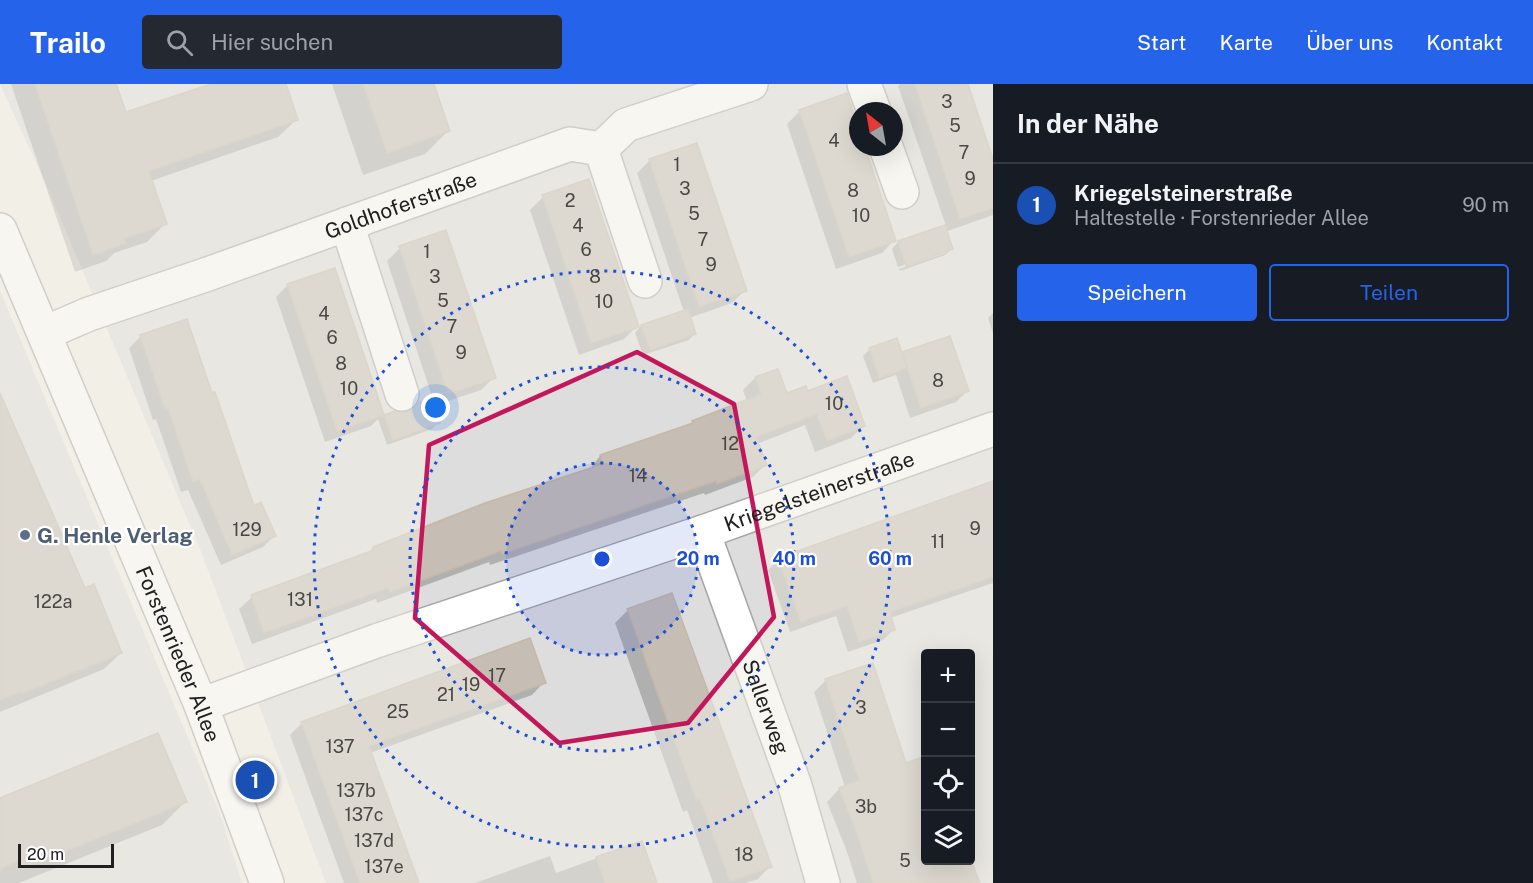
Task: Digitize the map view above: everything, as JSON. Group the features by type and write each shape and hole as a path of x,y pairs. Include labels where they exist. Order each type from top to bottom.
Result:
{"street":[{"path":"645,281 601,149 626,125 751,84"},
{"path":"864,84 871,102"},
{"name":"Goldhoferstraße","path":"45,333 88,314 570,144 601,149"},
{"path":"889,156 902,192"},
{"path":"347,224 402,394"},
{"name":"Forstenrieder Allee","path":"0,230 201,705 267,883"},
{"name":"Kriegelsteinerstraße","path":"201,705 388,637 703,532 993,429"},
{"name":"Sallerweg","path":"703,532 795,786 823,883"}],"highlighted area":[{"path":"637,352 734,404 774,617 688,723 559,743 415,618 429,445"}],"shaded area":[{"path":"0,84 993,84 993,883 326,883 200,549 48,189"},
{"path":"0,291 220,814 242,883 0,883"}],"building":[{"path":"35,84 116,84 126,112 211,84 286,84 298,120 149,171 167,224 124,239 126,243 93,255"},
{"path":"363,84 434,84 450,131 387,153"},
{"path":"915,84 968,84 993,159 993,208 960,219"},
{"path":"847,93 850,102 849,156 868,156 896,241 849,257 799,110"},
{"path":"697,143 747,291 699,307 649,159"},
{"path":"589,179 639,327 591,343 542,195"},
{"path":"945,225 953,249 906,266 898,241"},
{"path":"446,230 496,378 448,394 399,246"},
{"path":"335,268 384,415 337,431 287,284"},
{"path":"688,309 696,334 650,350 641,325"},
{"path":"187,319 254,506 261,502 276,536 232,555 200,479 193,482 140,335"},
{"path":"950,336 969,391 921,408 902,352"},
{"path":"897,338 907,368 879,378 869,348"},
{"path":"778,369 787,393 806,386 808,391 847,376 865,426 827,441 817,414 756,437 767,465 717,484 716,481 502,554 501,551 390,592 388,588 264,633 251,595 374,550 373,547 485,503 603,464 600,455 693,423 692,421 761,394 755,377"},
{"path":"0,393 85,588 94,584 122,653 21,694 20,692 0,700"},
{"path":"431,398 440,423 393,440 384,415 395,411 408,412 418,403"},
{"path":"993,481 993,577 890,612 895,630 859,642 847,606 801,622 778,558"},
{"path":"672,593 772,867 730,881 700,799 696,800 627,609"},
{"path":"530,638 546,683 369,746 419,883 360,883 301,722"},
{"path":"873,663 906,763 921,758 921,865 973,865 980,883 873,883 839,788 859,780 825,679"},
{"path":"158,733 187,802 22,869 18,861 0,869 0,798"},
{"path":"642,841 657,883 605,883 596,857"}],"place":[{"name":"G. Henle Verlag","path":"25,535"},
{"name":"Kriegelsteinerstraße","path":"255,780"}]}
